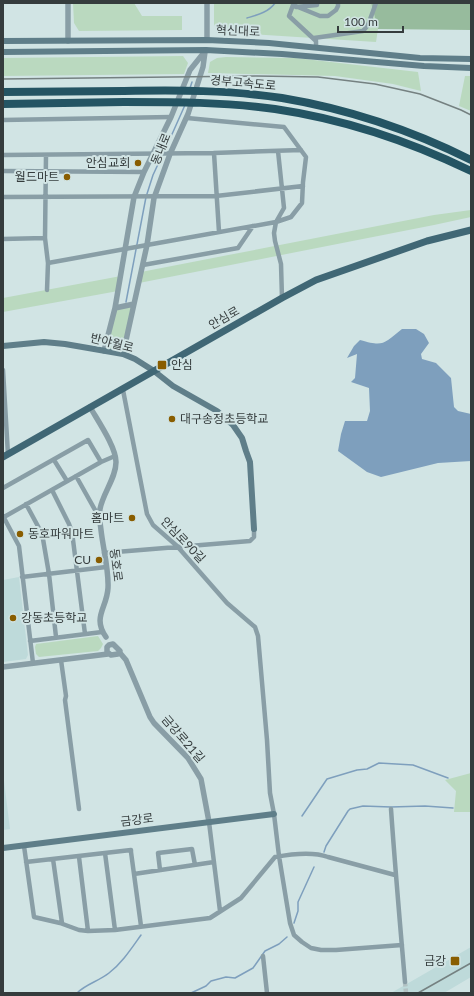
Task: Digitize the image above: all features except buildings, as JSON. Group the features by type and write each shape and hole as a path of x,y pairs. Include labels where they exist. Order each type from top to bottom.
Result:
{"highway":[{"name":"경부고속도로","path":"3,92 164,90 206,91 280,98 339,110 367,118 423,138 471,160"},
{"name":"경부고속도로","path":"3,104 203,102 276,109 353,126 383,135 412,145 471,171"}],"main road":[{"name":"혁신대로","path":"3,41 207,40 269,43 420,58 471,59"},
{"name":"동내로","path":"206,50 207,40"},
{"path":"3,52 206,50 471,68"},
{"name":"안심로","path":"5,456 316,280 427,241 471,230"},
{"name":"반야월로","path":"3,346 44,342 123,354 135,359 154,371 173,386 217,412 233,425 242,438 250,462 254,529"},
{"name":"금강로","path":"3,848 274,814"}],"street":[{"path":"68,3 68,41"},
{"name":"동내로","path":"207,3 207,40"},
{"path":"295,5 317,5 316,3"},
{"path":"295,5 320,16 328,16 336,10 338,3"},
{"path":"314,38 363,31 368,25 376,3"},
{"path":"295,5 289,16 316,40 316,47"},
{"path":"104,351 115,308 134,197 152,153 171,117 190,70 206,50"},
{"name":"동내로","path":"123,354 143,265 154,197 170,154 187,118 203,67 206,50"},
{"path":"3,120 171,117"},
{"path":"48,263 276,222 291,217 302,204 306,157 284,127 187,118"},
{"path":"3,155 170,154 300,150"},
{"path":"278,151 284,208 276,222 274,241 281,264 282,298"},
{"path":"214,153 219,232"},
{"path":"46,155 44,238 48,263 47,290"},
{"path":"3,171 144,172"},
{"path":"3,197 216,196 303,186"},
{"path":"143,265 238,248 253,226"},
{"path":"3,239 44,238"},
{"path":"115,308 134,304"},
{"path":"3,370 5,456"},
{"name":"안심로90길","path":"123,390 147,514 153,525 177,546 227,603 255,627 258,636 270,793 274,814"},
{"name":"동호로","path":"90,407 113,448 116,463 114,473 105,492 99,517 108,589 99,622 102,632"},
{"path":"3,488 88,440 101,462"},
{"path":"33,663 19,546 3,516 101,462 115,456"},
{"path":"54,460 67,481"},
{"name":"동호로","path":"76,476 99,517"},
{"path":"52,490 72,532 85,634"},
{"path":"26,504 40,530 43,540 49,574 56,637"},
{"path":"104,553 250,541 254,537 254,529"},
{"path":"22,577 106,567"},
{"path":"30,641 102,632"},
{"name":"금강로21길","path":"102,632 109,639 110,645 119,649 120,653 126,660 150,717 154,723 188,758 201,779 209,822"},
{"path":"108,654 106,650 110,645"},
{"path":"3,667 108,654 117,655 120,653"},
{"path":"61,660 79,809"},
{"path":"391,809 395,875 405,982"},
{"path":"274,814 290,923 294,935 311,948 321,950 402,945"},
{"path":"209,822 220,911"},
{"path":"24,846 34,917 62,923 79,930 88,931 115,930 210,918 241,898 275,857 279,856 311,853 320,854 395,875"},
{"path":"160,870 158,853 192,849 195,865"},
{"path":"26,862 131,850 141,926"},
{"path":"105,853 115,930"},
{"path":"79,857 88,931"},
{"path":"53,859 62,923"},
{"path":"134,874 214,862"},
{"path":"263,956 267,993"}],"shaded area":[{"name":"강동초등학교","path":"19,577 28,655 26,659 3,662 3,580"},
{"path":"3,773 10,829 3,830"},
{"path":"471,947 471,977 444,993 391,993"}],"green space":[{"path":"73,3 134,3 142,16 182,16 182,30 79,31 74,23"},
{"path":"214,3 371,3 378,29 376,42 217,32 214,24"},
{"path":"371,3 471,3 471,30 378,29"},
{"path":"183,56 188,63 184,74 3,76 3,58"},
{"path":"217,58 296,58 418,72 421,91 393,84 335,76 208,73 210,62"},
{"path":"465,76 471,76 471,111 459,106"},
{"path":"471,210 471,217 139,283 141,272 434,215"},
{"path":"121,276 118,291 3,312 3,298"},
{"path":"134,304 123,354 104,351 115,308"},
{"path":"98,636 103,644 98,651 39,657 36,654 36,644"},
{"path":"471,773 471,812 454,812 456,791 445,780"}],"water":[{"path":"402,329 416,329 424,334 429,343 421,354 422,359 436,363 451,378 454,407 458,411 471,414 471,461 438,463 381,477 367,472 338,451 345,421 367,421 370,411 369,388 351,382 355,378 357,354 347,358 354,346 360,340 379,344 383,343"}],"waterway":[{"path":"247,18 266,11 275,3"},
{"path":"190,88 192,82"},
{"path":"126,302 146,197 153,175 185,105"},
{"path":"302,816 327,779 357,770 367,769 379,763 413,765 448,778"},
{"path":"324,852 326,846 350,809 363,806 425,806 453,808"},
{"path":"294,923 298,911 298,902 314,867"},
{"path":"77,993 84,987 105,976 114,969 126,956 141,935"},
{"path":"191,993 206,986 211,981 226,977 235,978 253,968 265,951 279,944 287,937"}],"tunnel":[{"path":"405,982 406,993"}],"railway":[{"path":"3,79 257,76 318,77 375,84 420,94 471,115"},
{"path":"418,993 471,963"}],"place":[{"name":"안심교회","path":"138,163"},
{"name":"월드마트","path":"67,177"},
{"name":"안심","path":"162,365"},
{"name":"대구송정초등학교","path":"172,419"},
{"name":"홈마트","path":"132,518"},
{"name":"동호파워마트","path":"20,534"},
{"name":"CU","path":"99,560"},
{"name":"강동초등학교","path":"13,618"},
{"name":"금강","path":"455,961"}]}
